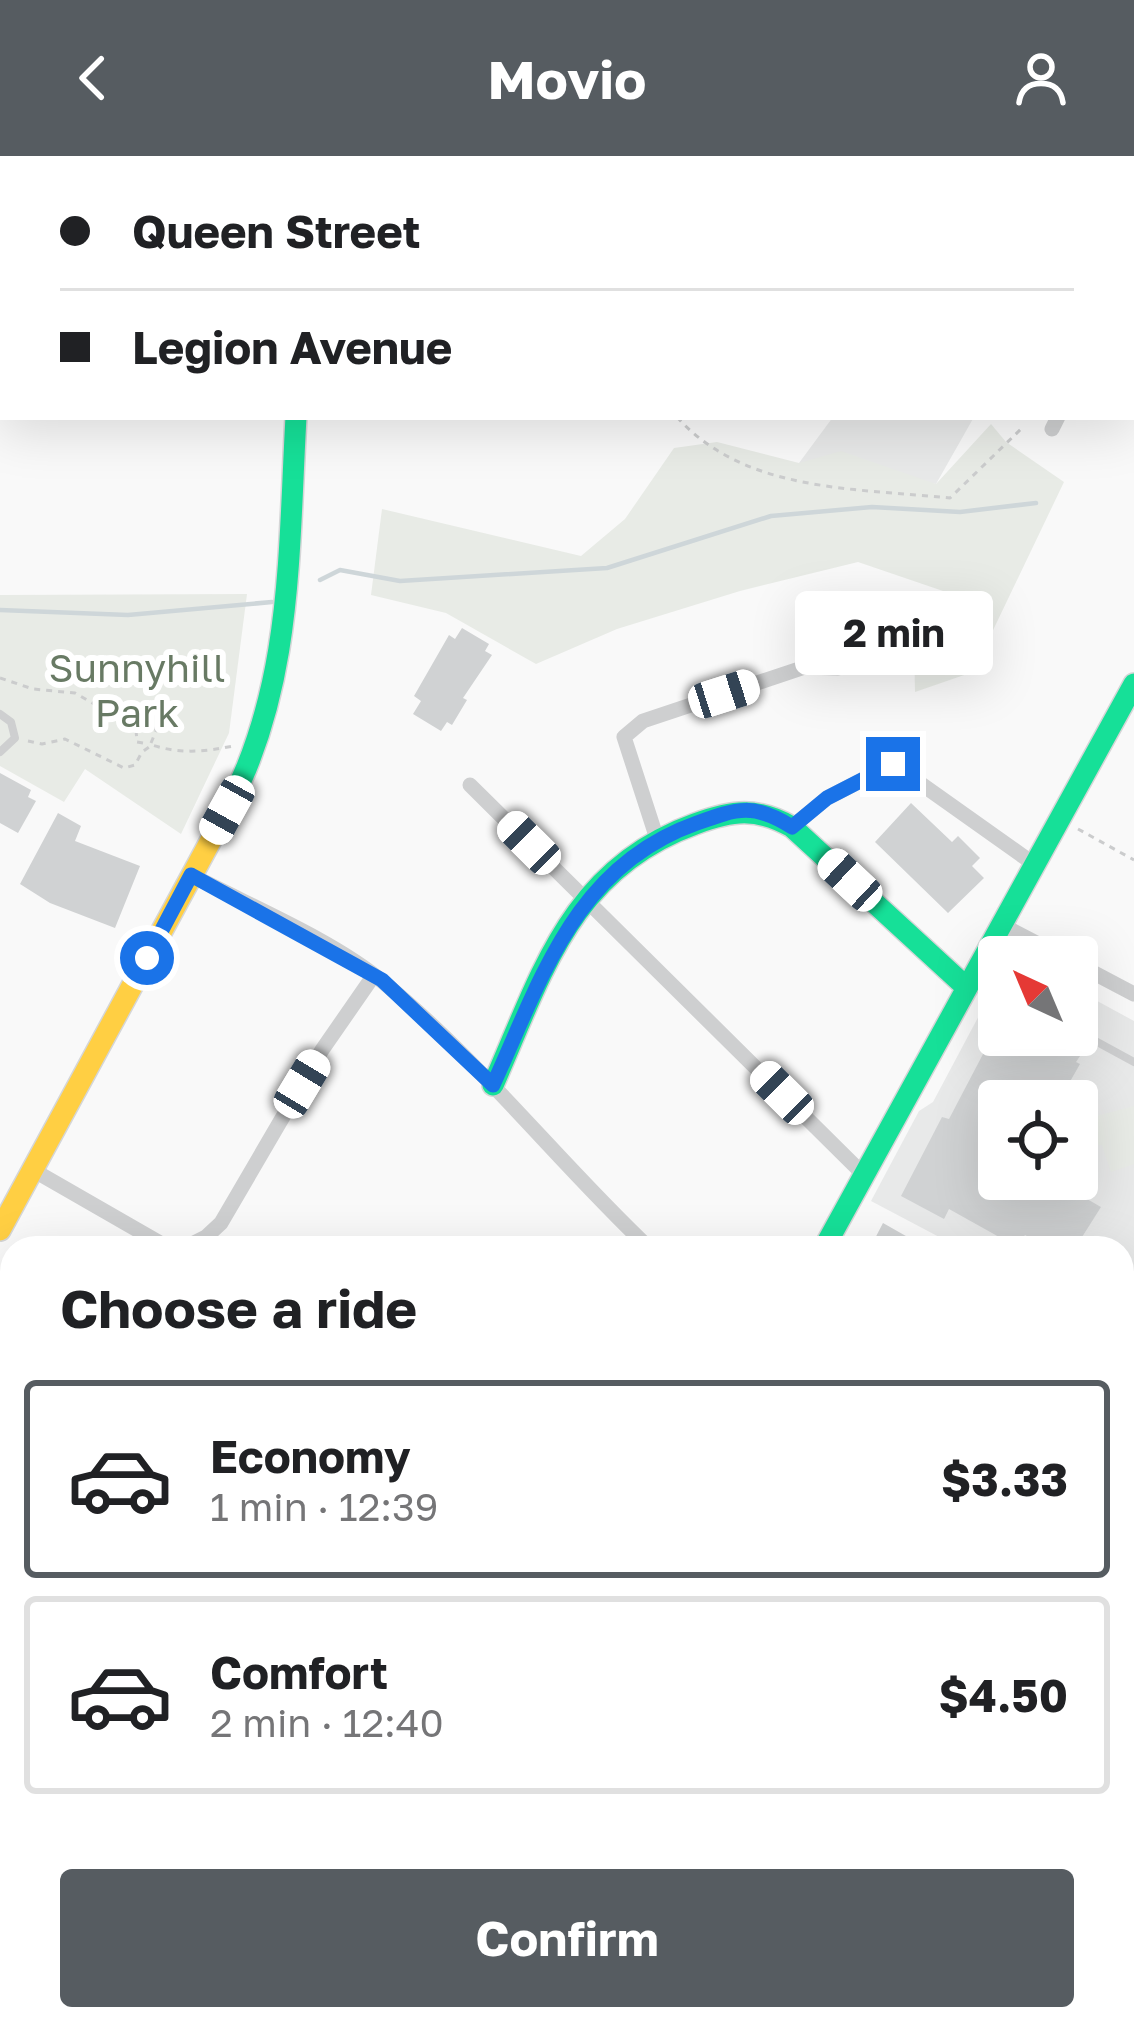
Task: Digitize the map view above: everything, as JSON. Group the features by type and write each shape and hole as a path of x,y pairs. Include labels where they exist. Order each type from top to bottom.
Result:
{"street":[{"path":"0,1230 244,777 272,699 285,608 296,420"},
{"path":"658,842 623,737 643,721 805,667 838,668"},
{"path":"830,1236 1134,684"},
{"path":"792,827 827,798 893,764 1034,865"},
{"path":"470,785 862,1173"},
{"path":"493,1085 549,960 587,900 616,867 658,842 732,811 768,812 792,827 966,987"},
{"path":"191,875 374,975 493,1085 581,1183 636,1236"},
{"path":"1000,924 1023,936"},
{"path":"208,1236 221,1223 347,1010 374,975"},
{"path":"1098,975 1134,994"},
{"path":"33,1170 148,1236"}],"lane":[{"path":"0,714 11,722 15,738 0,752"},
{"path":"1098,1042 1134,1062"}],"path":[{"path":"680,420 727,458 816,486 950,498 1022,428"},
{"path":"0,678 75,694 137,730 156,728"},
{"path":"15,738 43,744 65,740 124,768 135,765 160,722"},
{"path":"137,730 137,742 175,752 257,740"},
{"path":"1060,819 1134,860"}],"shaded area":[{"path":"831,420 972,420 936,484 799,463"},
{"path":"1098,1001 1134,1021 1134,1236 937,1236 871,1201 919,1111 933,1102 978,1017 978,1056 1098,1056"}],"green space":[{"path":"991,424 1006,442 1064,482 973,672 915,692 914,643 943,591 858,562 740,591 617,629 536,664 446,613 371,595 382,509 581,556 625,519 674,448 717,442 799,463 841,451 936,484"},
{"name":"Sunnyhill Park","path":"247,594 229,733 181,834 85,769 64,802 0,766 0,595"},
{"path":"1134,1106 1134,1164 1111,1172 1098,1145 1098,1116"}],"building":[{"path":"462,628 489,644 485,651 492,655 463,698 467,700 452,725 447,722 441,731 413,714 421,701 414,696 449,635 455,639"},
{"path":"0,773 31,790 28,797 36,801 18,833 0,823"},
{"path":"911,803 952,842 958,836 980,858 972,866 984,878 948,913 875,842"},
{"path":"58,813 81,826 75,841 140,866 115,928 50,903 20,884"},
{"path":"982,1056 1080,1056 1071,1080 978,1080 978,1200 1089,1200 1101,1207 1083,1236 997,1236 949,1209 944,1219 901,1196 942,1117 949,1119"},
{"path":"883,1223 906,1236 876,1236"}],"waterway":[{"path":"320,580 340,570 400,581 607,568 771,516 872,507 960,512 1036,503"},
{"path":"0,610 128,615 272,602"}],"traffic: fast":[{"path":"224,816 247,768 275,671 288,571 296,420"},
{"path":"831,1236 1134,684"},
{"path":"493,1085 545,966 589,897 652,844 721,816 756,814 792,827 966,987"}],"traffic: slow":[{"path":"0,1230 224,816"}],"route":[{"path":"147,958 191,875 382,980 493,1085 549,960 587,900 616,867 690,825 732,811 768,812 792,827 827,798 893,764"}]}
